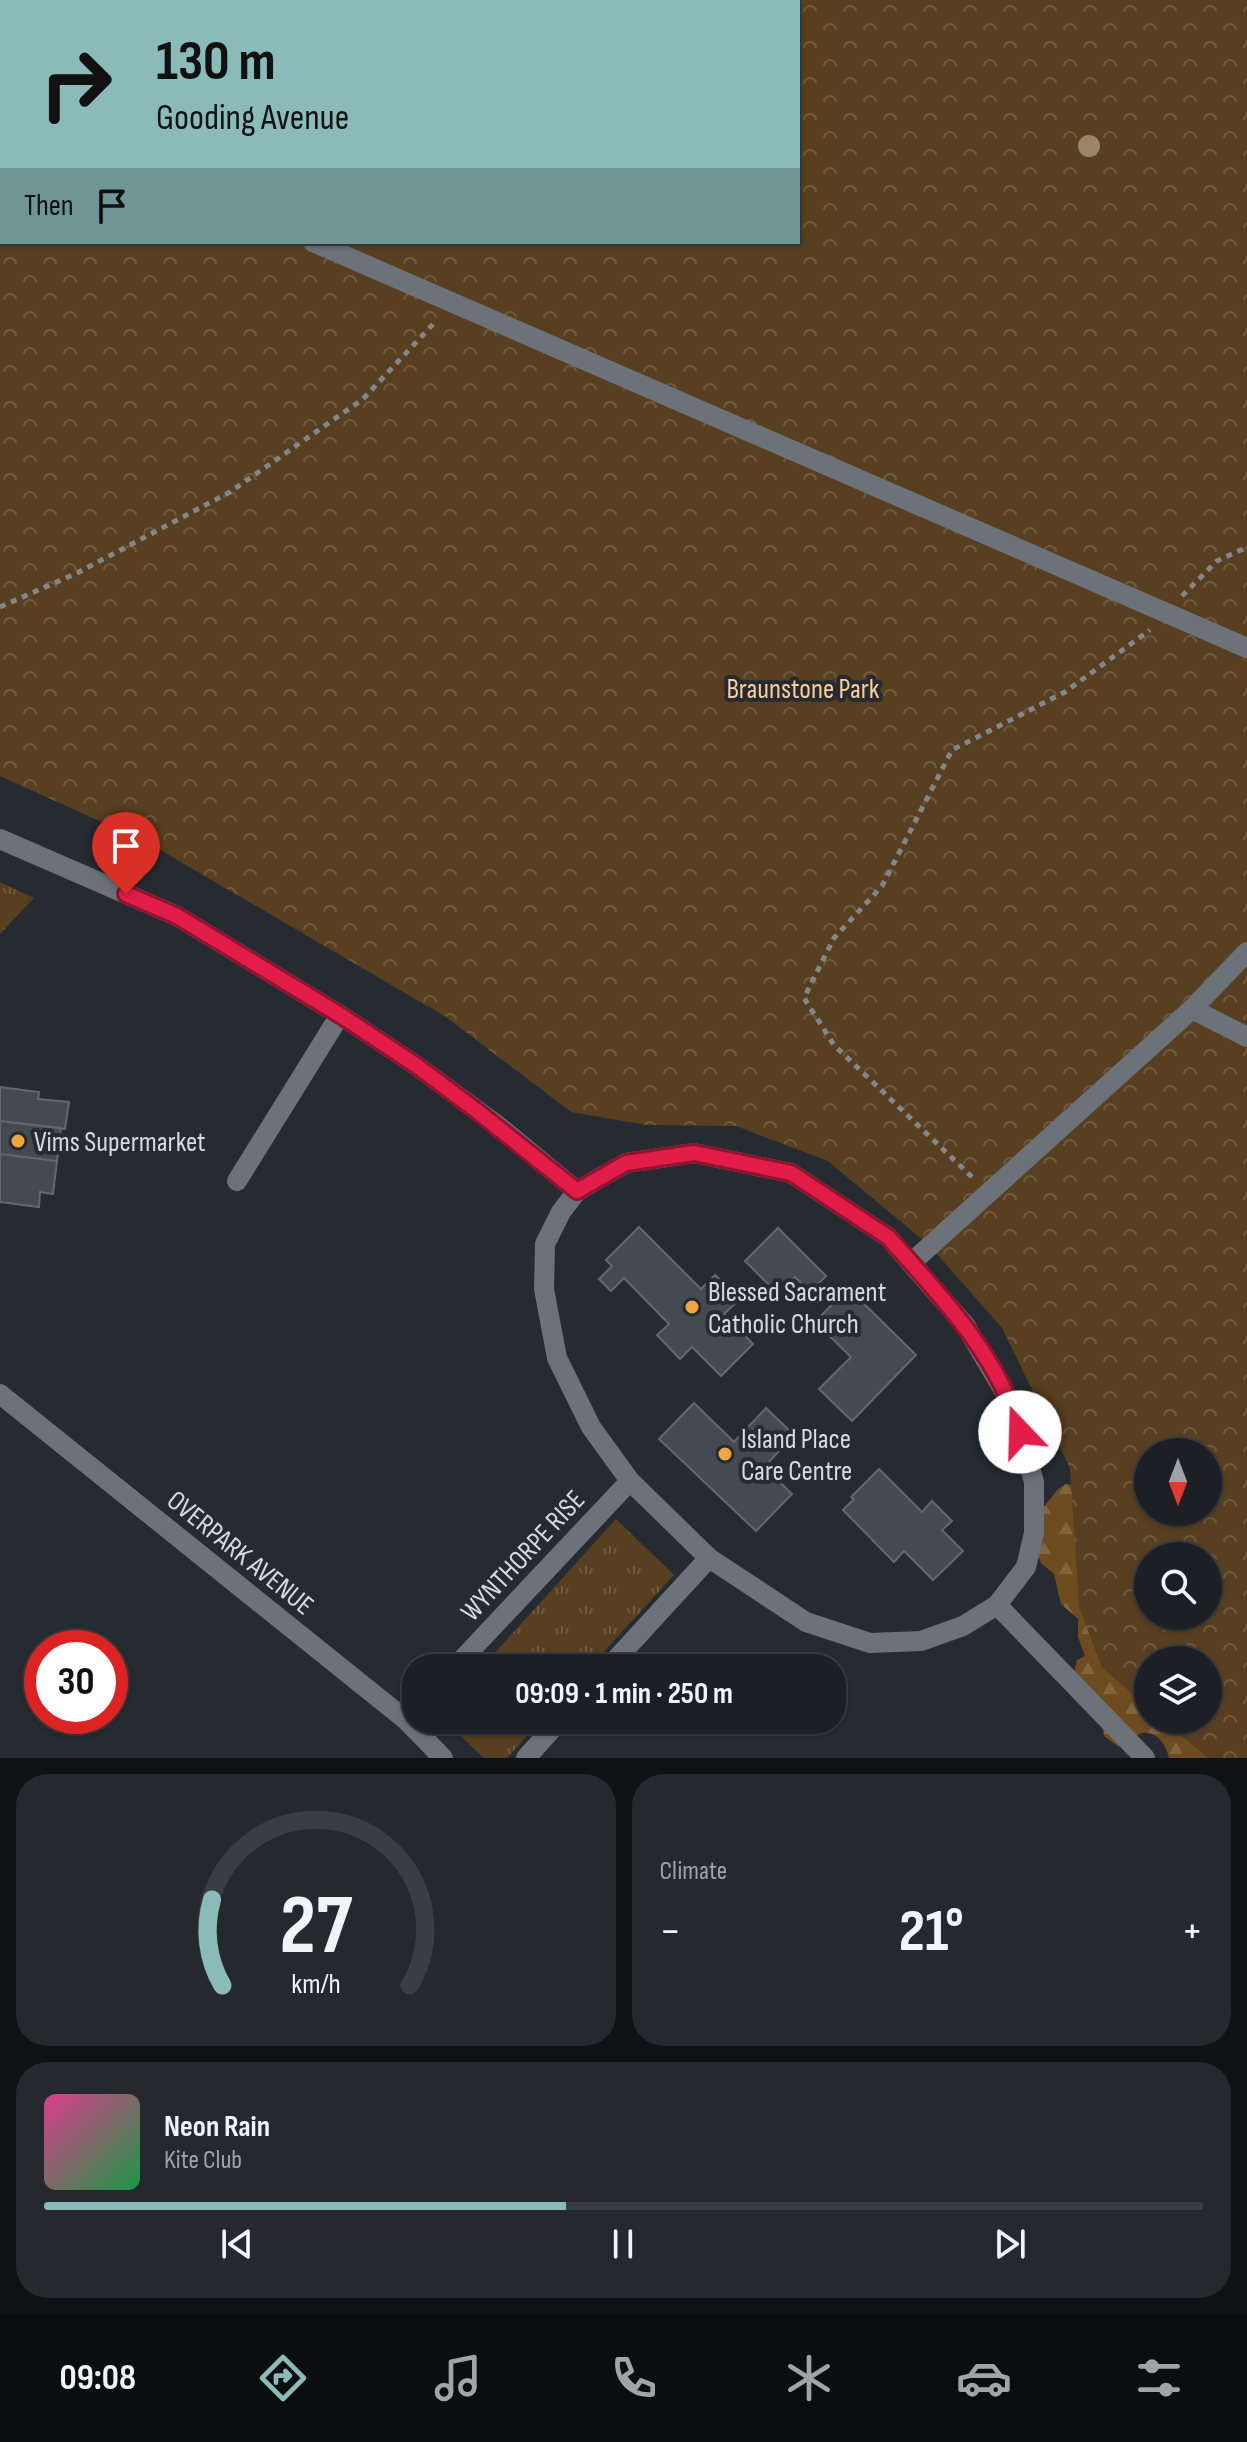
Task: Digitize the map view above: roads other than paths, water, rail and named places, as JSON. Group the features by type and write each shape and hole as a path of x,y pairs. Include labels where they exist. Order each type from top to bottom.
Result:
{"street":[{"path":"318,244 1247,648"},
{"path":"0,839 177,916 340,1015 417,1066 497,1125 577,1191"},
{"path":"911,1263 1192,1009 1247,952"},
{"path":"1192,1009 1247,1037"},
{"path":"237,1181 340,1015"},
{"path":"694,1153 791,1173 888,1237 965,1325 1013,1406 1034,1482 1034,1533 1026,1567 997,1605 963,1626 921,1641 870,1643 806,1622 709,1558 630,1481 591,1427 557,1358 544,1289 545,1244 561,1212 577,1191 626,1163 694,1153"},
{"name":"OVERPARK AVENUE","path":"0,1394 402,1707"},
{"name":"WYNTHORPE RISE","path":"467,1654 630,1481"},
{"path":"621,1654 709,1558"},
{"path":"997,1605 1145,1758"},
{"name":"OVERPARK AVENUE","path":"426,1734 443,1758"},
{"path":"526,1758 547,1734"}],"place":[{"name":"Vims Supermarket","path":"18,1141"},
{"name":"Blessed Sacrament Catholic Church","path":"692,1307"},
{"name":"Island Place Care Centre","path":"725,1454"}],"park label":[{"name":"Braunstone Park","path":"803,688"}]}
